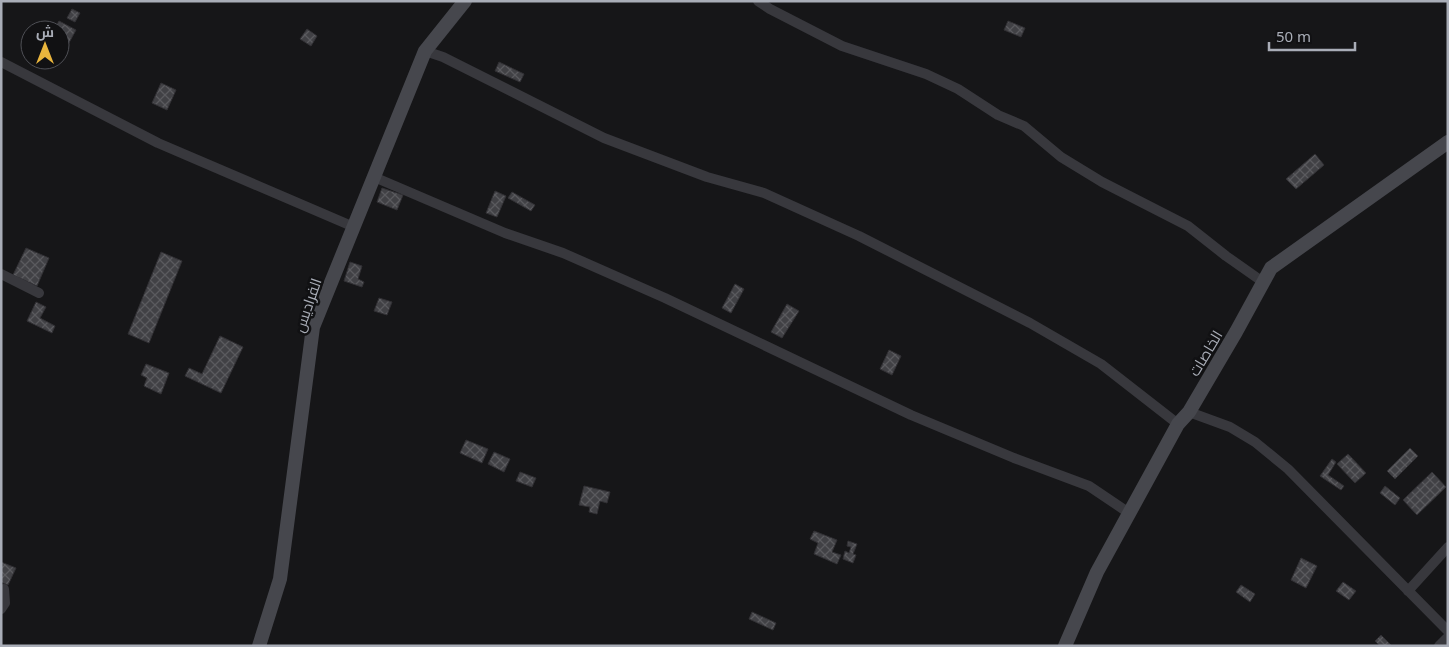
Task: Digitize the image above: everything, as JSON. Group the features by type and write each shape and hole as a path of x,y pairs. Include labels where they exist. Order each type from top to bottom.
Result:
{"street":[{"name":"الفراديس","path":"259,646 280,579 313,327 425,51 465,1"},
{"path":"758,1 770,10 842,46 926,74 958,89 998,115 1024,126 1061,156 1102,182 1188,226 1263,282"},
{"path":"425,51 444,57 604,138 708,177 764,193 859,236 1030,323 1101,364 1178,424"},
{"path":"1,62 158,143 354,227"},
{"name":"الخاصات","path":"1065,646 1097,572 1129,513 1178,424 1188,412 1236,332 1271,268 1448,142"},
{"path":"374,177 504,233 563,253 665,298 911,415 1014,458 1089,486 1129,513"},
{"path":"1,274 39,293"},
{"path":"1188,412 1230,427 1255,442 1288,469 1448,631"},
{"path":"1408,591 1448,547"},
{"path":"1,609 5,603 4,589"},
{"path":"1439,646 1448,637"}],"building":[{"path":"72,9 80,13 75,22 67,18"},
{"path":"1008,21 1025,28 1021,37 1004,30"},
{"path":"70,27 76,30 70,41"},
{"path":"307,29 317,36 311,46 300,39"},
{"path":"499,62 524,74 520,82 495,71"},
{"path":"161,83 176,90 167,110 152,103"},
{"path":"1315,154 1324,165 1296,189 1286,179"},
{"path":"382,188 403,195 397,210 377,202"},
{"path":"495,191 506,196 497,217 486,213"},
{"path":"512,192 535,205 531,211 508,198"},
{"path":"26,248 49,258 37,286 13,275"},
{"path":"161,252 182,261 149,343 128,334"},
{"path":"350,262 362,266 358,279 364,282 362,287 344,281"},
{"path":"735,284 744,289 731,313 722,308"},
{"path":"379,298 392,302 387,315 374,311"},
{"path":"36,302 46,307 40,318 55,326 52,333 27,321"},
{"path":"787,304 799,311 782,338 771,332"},
{"path":"220,336 243,347 221,393 185,376 189,368 202,374"},
{"path":"889,350 901,356 892,375 880,369"},
{"path":"146,364 169,373 161,394 144,386 147,378 141,375"},
{"path":"466,440 488,449 482,463 460,453"},
{"path":"1410,448 1418,456 1395,479 1387,471"},
{"path":"494,452 510,459 504,472 488,464"},
{"path":"1348,454 1366,473 1355,483 1337,464"},
{"path":"1332,459 1336,462 1328,475 1344,486 1341,490 1320,476"},
{"path":"520,472 536,478 532,487 516,481"},
{"path":"1432,472 1446,487 1417,515 1403,500"},
{"path":"584,486 610,492 607,503 600,501 597,514 589,512 590,507 579,505"},
{"path":"1385,486 1400,498 1395,505 1380,493"},
{"path":"814,531 837,540 832,552 841,555 837,564 814,554 818,543 810,539"},
{"path":"848,541 857,544 853,554 856,555 853,563 843,559 845,551 849,553 851,547 847,546"},
{"path":"1301,558 1317,566 1306,588 1291,580"},
{"path":"1,562 16,568 8,585 1,582"},
{"path":"1343,582 1356,591 1349,600 1336,591"},
{"path":"1241,585 1255,594 1250,602 1236,592"},
{"path":"752,612 776,623 773,630 749,619"},
{"path":"1381,635 1392,646 1380,646 1375,641"}]}
